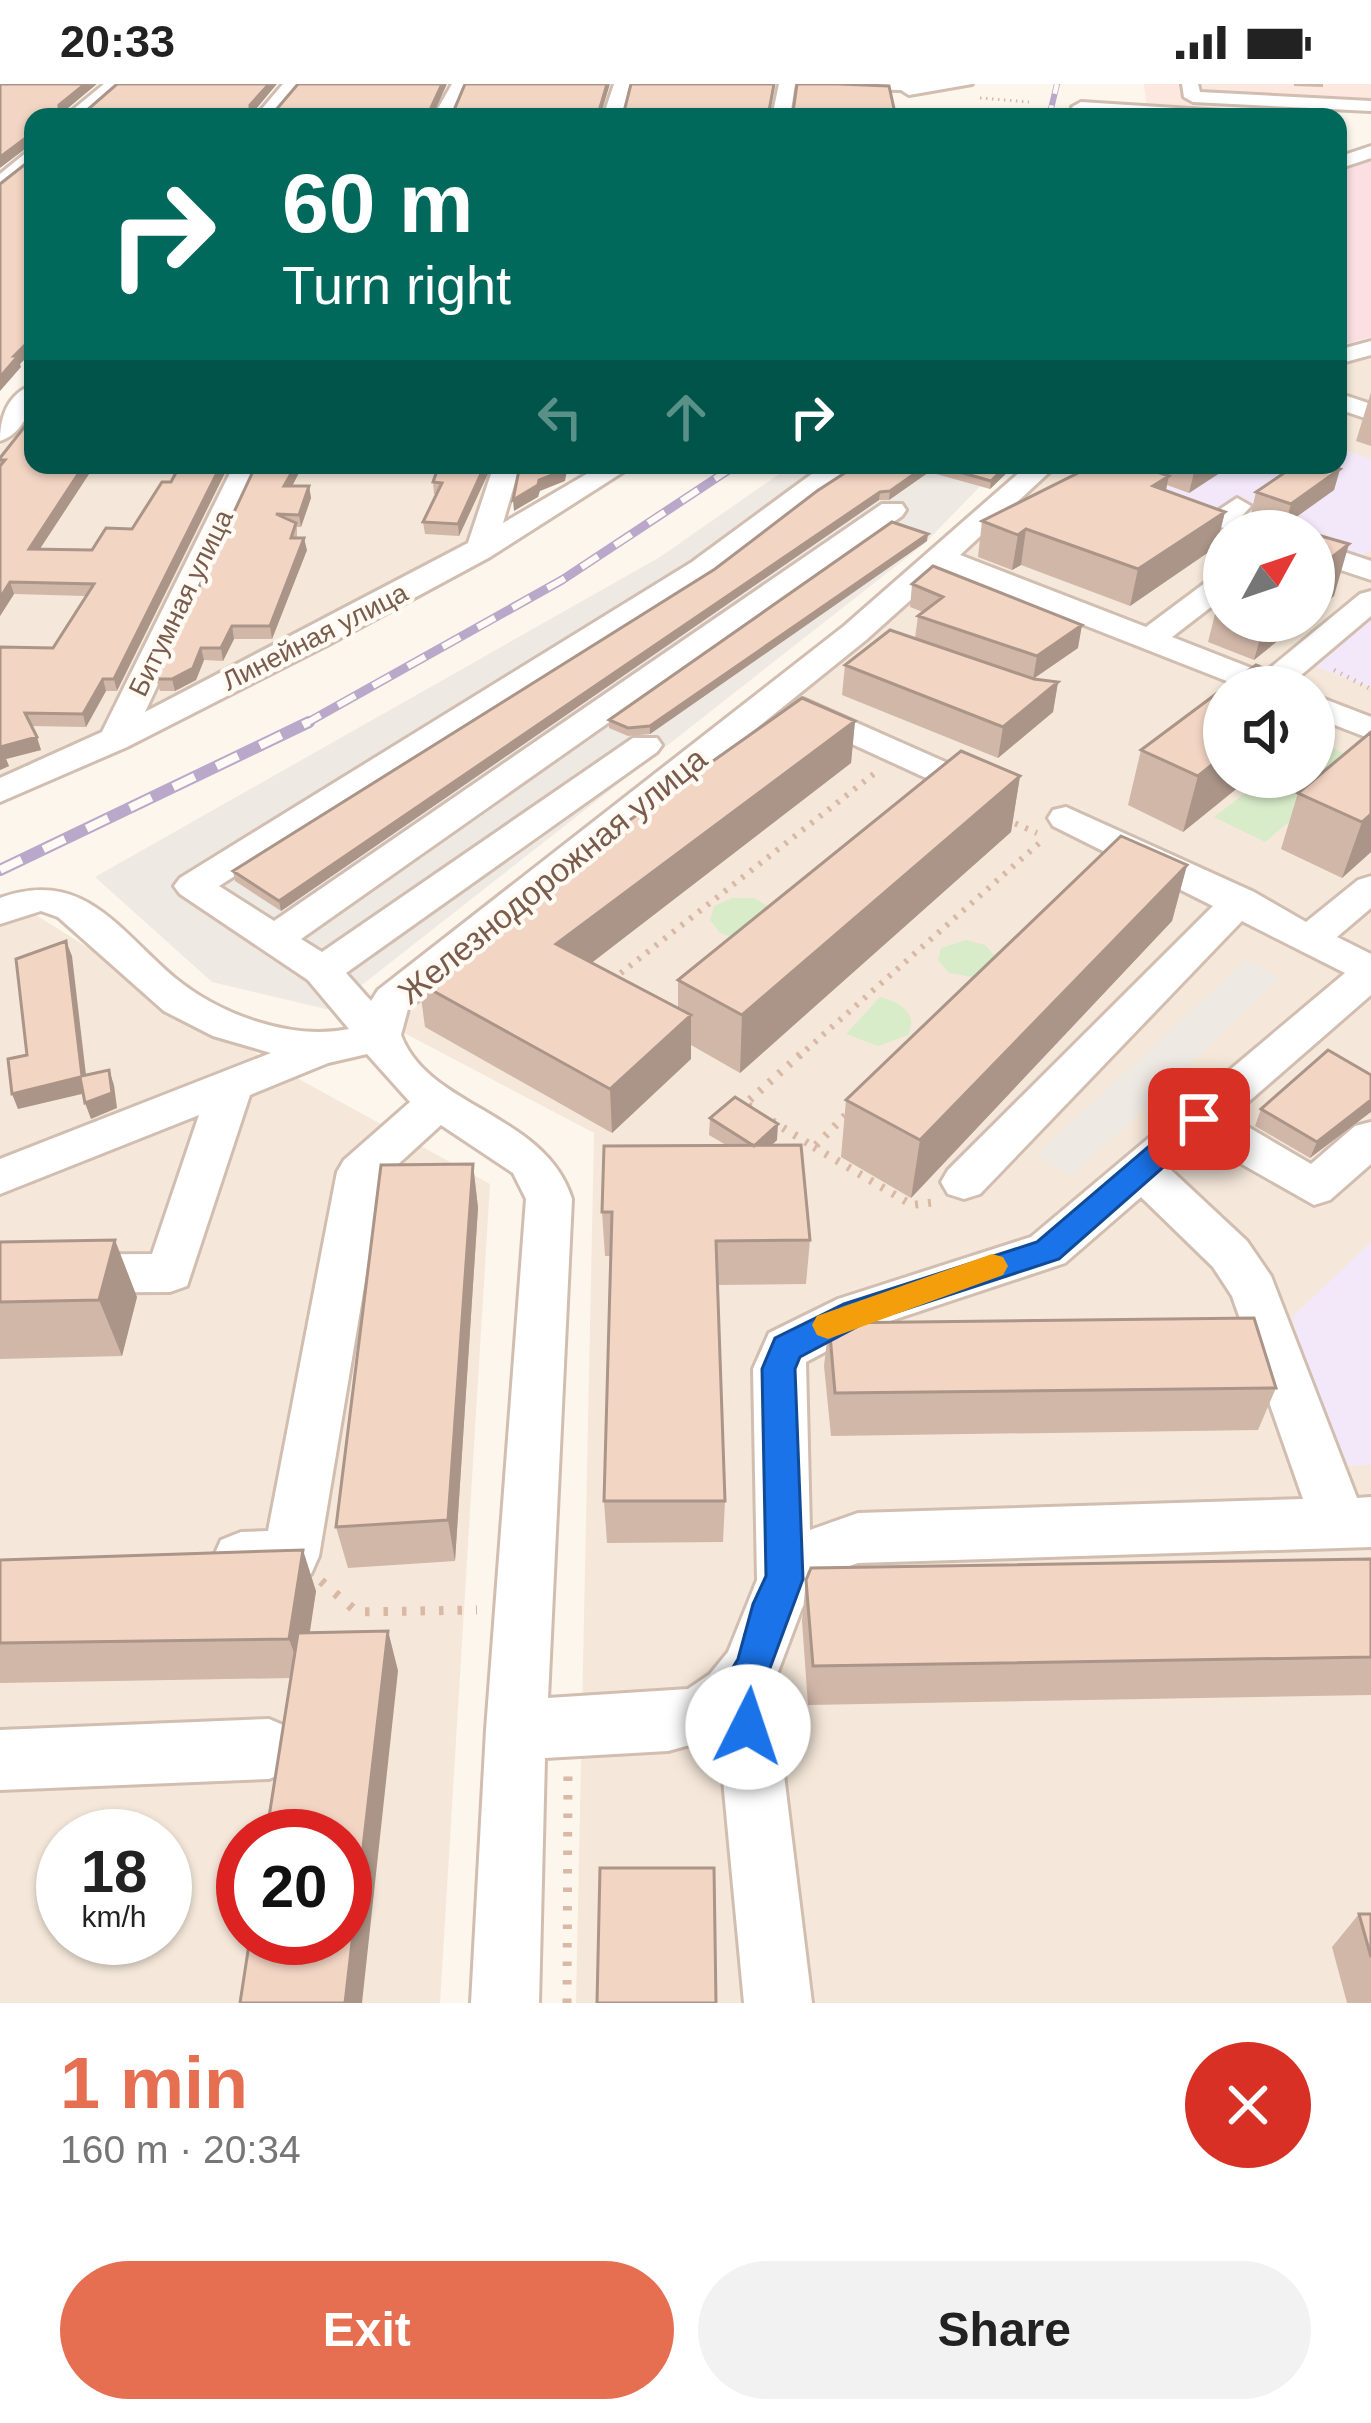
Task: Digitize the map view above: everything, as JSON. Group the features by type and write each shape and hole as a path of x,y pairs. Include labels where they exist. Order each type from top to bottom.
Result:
{"street":[{"path":"84,108 114,84"},
{"path":"272,108 292,84"},
{"path":"840,84 964,84"},
{"path":"1190,84 1192,97 1371,106"},
{"path":"1245,84 1371,90"},
{"path":"908,86 926,104"},
{"path":"1081,107 1098,108"},
{"path":"0,184 24,162"},
{"path":"0,433 22,403"},
{"name":"Битумная улица","path":"115,740 243,474"},
{"path":"480,551 504,474"},
{"name":"Линейная улица","path":"0,791 115,740 480,551 606,474"},
{"path":"0,1177 319,1050 380,1036 322,971 193,886 702,568 829,474"},
{"name":"Железнодорожная улица","path":"505,2003 542,1727 526,1609 549,1199 543,1178 529,1161 399,1071 380,1036 382,1018 392,1000 775,696 874,640 943,559 1034,474"},
{"path":"275,939 892,510"},
{"path":"1335,558 1371,571"},
{"path":"943,559 1218,666"},
{"path":"1150,639 1203,599"},
{"path":"1292,666 1371,600"},
{"path":"775,696 949,776"},
{"path":"1335,714 1371,730"},
{"path":"322,971 645,745"},
{"path":"784,1579 778,1369 787,1348 855,1313 1048,1250 1371,971 1240,901 1056,828"},
{"path":"1312,938 1371,888"},
{"path":"0,912 30,901 53,900 89,924 177,1001 216,1022 319,1050"},
{"path":"964,1182 1240,901"},
{"path":"0,1274 170,1273 231,1085"},
{"path":"201,1561 291,1556 360,1172 441,1100"},
{"path":"1199,1119 1314,1188 1371,1138"},
{"path":"542,1727 697,1717 730,1697 754,1668 771,1604 784,1579 805,1558 830,1545 858,1538 1355,1522 1254,1290 1230,1255 1141,1169"},
{"path":"743,1682 778,2003"},
{"path":"0,1760 269,1749"}],"path":[{"path":"1004,100 1029,102"},
{"path":"1305,655 1371,689"},
{"path":"602,989 887,764"},
{"path":"1005,819 1056,828"},
{"path":"964,1182 931,1206 912,1205 745,1104 1056,828"},
{"path":"814,1147 865,1097"},
{"path":"291,1556 357,1612 526,1609"},
{"path":"542,1727 567,2003"}],"shaded area":[{"path":"1144,84 1371,84 1371,113 1347,112 1347,108 1146,104"},
{"path":"1371,157 1371,337 1347,344 1347,166"},
{"path":"1371,352 1371,2003 576,2003 594,1133 393,1027 940,559 1030,474 1347,474 1347,358"},
{"path":"24,415 24,474 234,474 96,738 0,781 0,446"},
{"path":"1347,451 1371,459 1371,550 1348,565 1335,561 1335,510 1203,510 1203,516 1079,474 1347,474"},
{"path":"264,474 498,474 480,538 130,726"},
{"path":"779,474 992,474 924,544 330,1010 212,982 95,877 660,557"},
{"path":"1371,614 1371,688 1335,674 1335,666 1312,665"},
{"path":"28,910 288,1073 490,1184 440,2003 0,2003 0,921"},
{"path":"1246,960 1280,978 1072,1177 1036,1155"},
{"path":"1371,1242 1371,1465 1337,1466 1292,1317"}],"green space":[{"path":"1335,749 1362,761 1335,784"},
{"path":"1239,798 1318,798 1265,842 1214,817"},
{"path":"732,898 754,898 771,908 741,940 720,933 710,920 714,906"},
{"path":"966,940 985,945 996,957 978,978 949,973 938,960 941,948"},
{"path":"880,997 906,1010 911,1020 908,1035 878,1046 846,1034"}],"building":[{"path":"0,84 85,84 59,108 24,108 24,139 0,157"},
{"path":"117,84 269,84 250,105 90,108"},
{"path":"298,84 442,84 431,108 278,108"},
{"path":"465,84 607,84 600,108 455,108"},
{"path":"631,84 774,84 770,108 625,108"},
{"path":"797,84 889,86 894,108 794,108"},
{"path":"24,165 24,346 0,377 0,184"},
{"path":"24,427 24,474 78,474 29,549 92,550 106,528 132,529 162,482 171,482 175,474 216,474 114,679 103,679 83,714 25,713 37,737 0,747 0,647 53,648 94,584 10,582 0,598 0,466 5,460 0,458"},
{"path":"252,474 291,474 284,486 309,486 299,515 276,514 296,523 291,538 304,538 270,626 232,626 221,648 201,648 193,668 172,679 156,679"},
{"path":"436,474 481,474 458,524 423,522 442,483 433,482"},
{"path":"518,474 555,474 539,480 513,500"},
{"path":"843,474 914,474 890,491 880,492 279,901 233,871 715,569"},
{"path":"966,474 998,474 991,481"},
{"path":"1076,474 1163,474 1169,476 1153,486 1219,510 1203,510 1203,526 1138,569 1026,529 1018,535 982,521"},
{"path":"1283,474 1333,474 1291,504 1256,492"},
{"path":"892,522 928,534 650,726 628,728 609,720"},
{"path":"1335,540 1349,544 1335,555"},
{"path":"933,566 1082,625 1037,656 918,616 943,597 912,584"},
{"path":"890,630 1034,679 1058,682 1003,727 845,665"},
{"path":"802,698 855,721 556,944 691,1015 610,1089 419,983 518,908 511,904"},
{"path":"1203,704 1203,772 1198,776 1141,750"},
{"path":"1371,732 1371,814 1362,822 1309,798 1335,798 1335,762"},
{"path":"961,751 1020,776 742,1015 678,980"},
{"path":"1121,836 1187,865 920,1140 846,1100"},
{"path":"66,941 82,1076 109,1070 112,1093 85,1103 80,1077 12,1094 8,1059 27,1055 16,959"},
{"path":"1328,1050 1371,1075 1371,1100 1317,1142 1261,1109"},
{"path":"735,1097 778,1124 754,1146 710,1118"},
{"path":"801,1145 810,1240 716,1241 725,1501 604,1501 612,1212 602,1212 604,1146"},
{"path":"473,1164 448,1520 336,1527 381,1165"},
{"path":"115,1240 99,1300 0,1302 0,1242"},
{"path":"1254,1318 1276,1388 835,1393 829,1323"},
{"path":"303,1550 289,1639 0,1643 0,1560"},
{"path":"1371,1559 1371,1657 813,1666 806,1580 811,1568"},
{"path":"388,1631 367,1809 270,1809 298,1633"},
{"path":"600,1868 714,1868 716,2003 597,2003"},
{"path":"1359,1914 1371,1914 1371,1957"},
{"path":"246,1965 349,1965 345,2003 240,2003"}],"railway":[{"path":"1051,108 1057,84"},
{"path":"305,724 562,580 722,474"},
{"path":"305,724 309,722"},
{"path":"0,870 305,724"}],"slow traffic":[{"path":"828,1325 992,1266"}],"route":[{"path":"748,1727 743,1682 754,1668 771,1604 784,1579 778,1369 787,1348 855,1313 1048,1250 1199,1119"}]}
